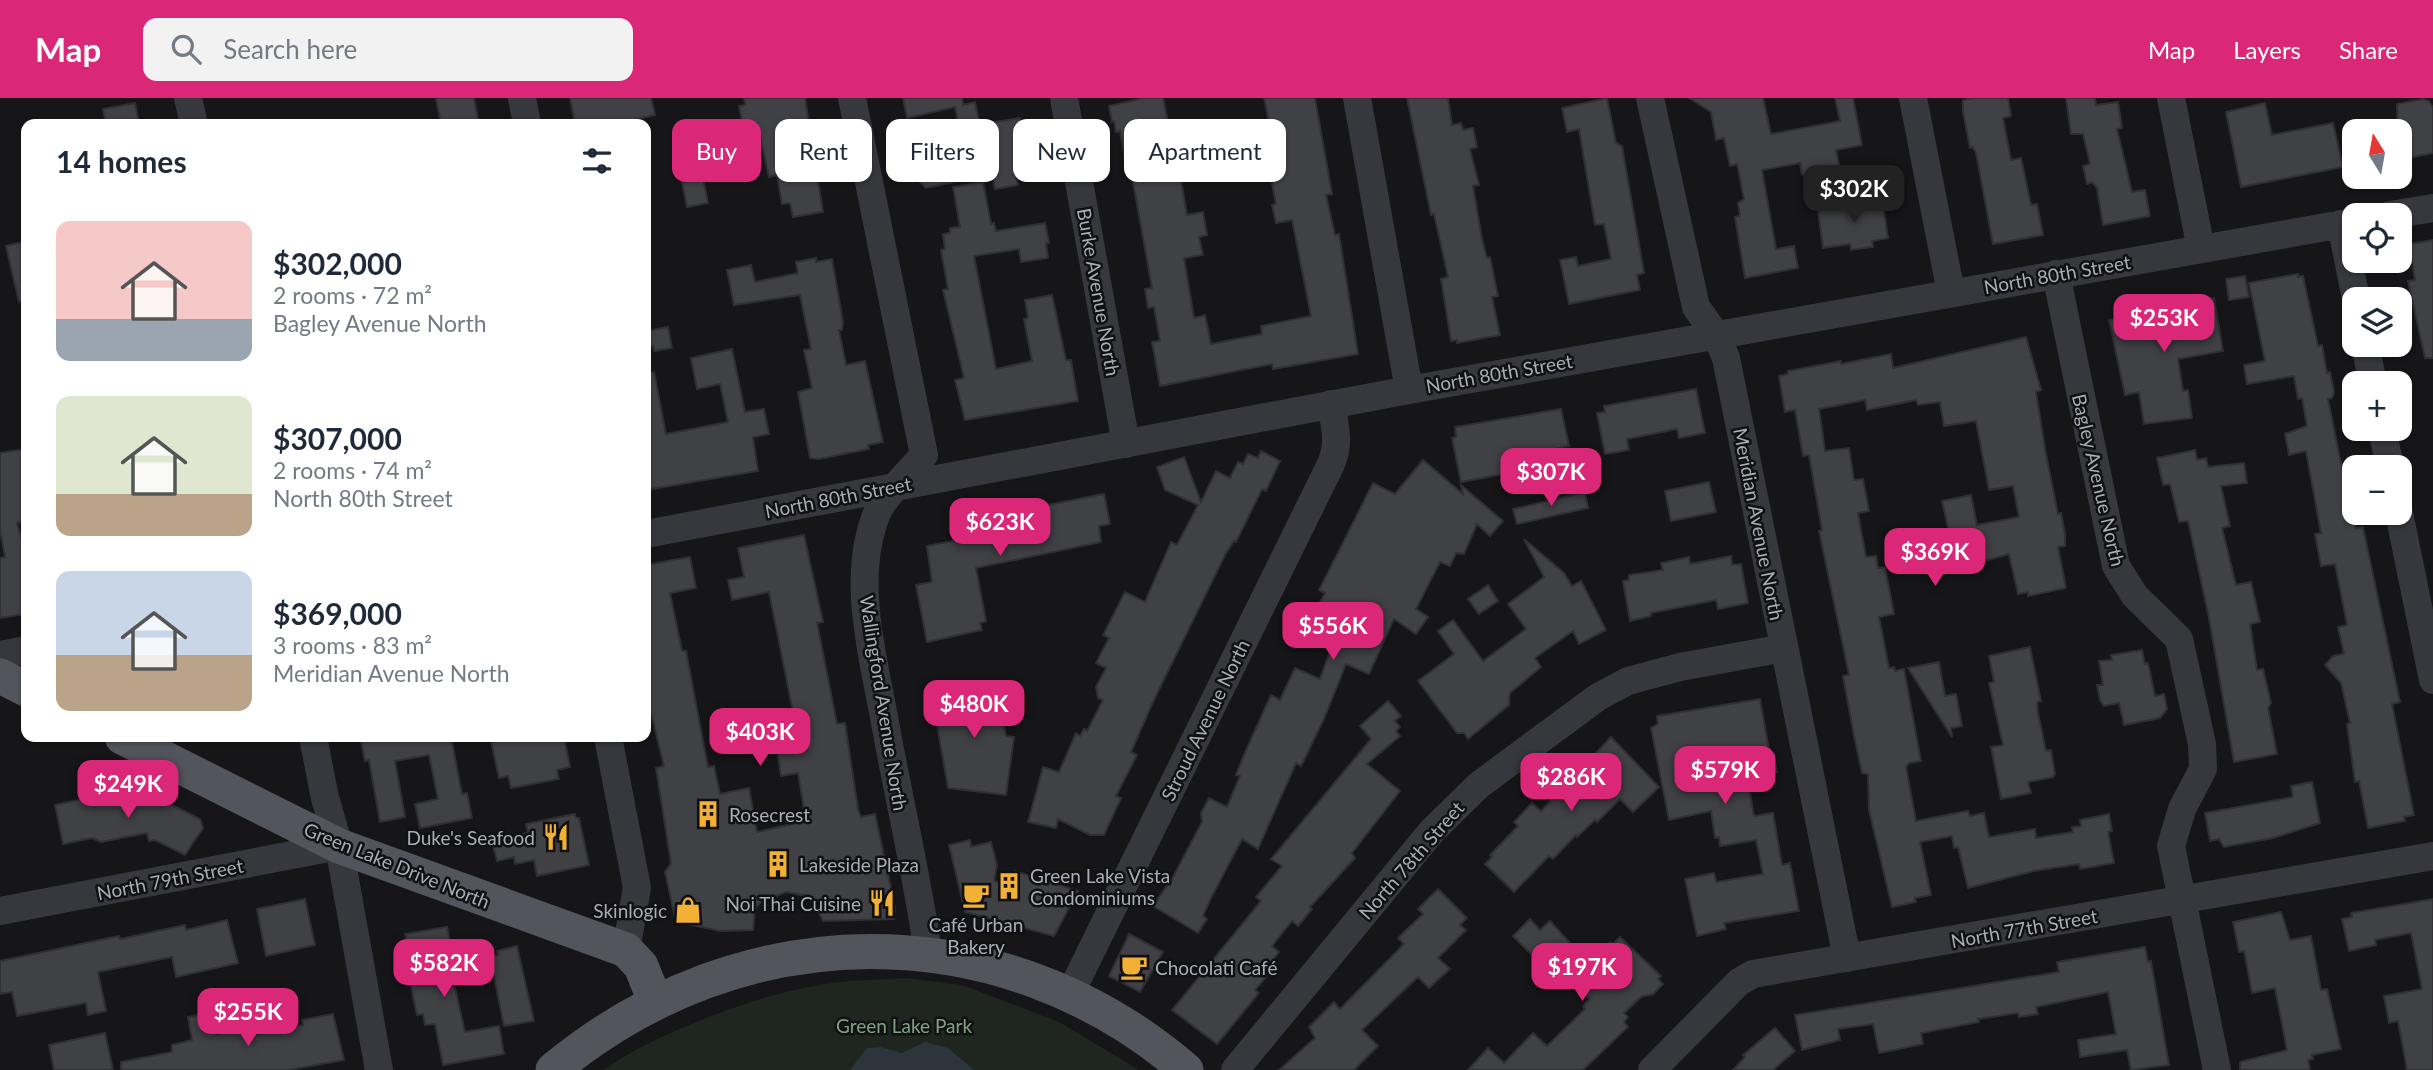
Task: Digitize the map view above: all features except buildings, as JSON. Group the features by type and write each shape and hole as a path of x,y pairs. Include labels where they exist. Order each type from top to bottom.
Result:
{"main road":[{"path":"0,676 21,686"},
{"name":"Green Lake Drive North","path":"132,742 339,846 626,950"},
{"path":"626,950 641,966 655,1001"},
{"path":"553,1070 593,1038 655,1001 735,971 803,956 865,951 928,953 990,965 1070,995 1145,1037 1186,1070"}],"street":[{"path":"188,98 193,119"},
{"path":"522,98 526,119"},
{"name":"Wallingford Avenue North","path":"852,98 924,455 877,511 866,556 866,609 928,953"},
{"name":"Burke Avenue North","path":"1064,98 1126,444"},
{"path":"1357,98 1409,390"},
{"name":"Meridian Avenue North","path":"1650,98 1696,307 1716,335 1726,358 1847,958"},
{"path":"1913,98 1951,293"},
{"path":"2171,98 2201,249"},
{"path":"2412,211 2433,208"},
{"name":"North 80th Street","path":"651,533 1331,404 2342,224"},
{"name":"Bagley Avenue North","path":"2056,274 2116,566 2135,596 2179,639 2199,730 2203,769 2178,817 2171,846 2217,1070"},
{"name":"Stroud Avenue North","path":"1070,995 1337,451 1331,404"},
{"path":"2401,525 2433,680"},
{"name":"North 78th Street","path":"1235,1070 1432,831 1479,785 1598,697 1628,681 1680,667 1784,648"},
{"path":"0,655 21,651"},
{"path":"314,742 339,846 379,1070"},
{"path":"609,742 637,888 626,950"},
{"name":"North 79th Street","path":"0,911 339,846"},
{"name":"North 77th Street","path":"1652,1070 1739,982 1753,974 2433,856"}],"green space":[{"name":"Green Lake Park","path":"906,978 962,985 1059,1022 1139,1070 604,1070 675,1031 763,998 825,984"}],"shaded area":[{"path":"925,1042 948,1048 974,1070 850,1070 867,1048 880,1047 902,1053"}],"place":[{"name":"Rosecrest","path":"708,814"},
{"name":"Duke's Seafood","path":"556,837"},
{"name":"Lakeside Plaza","path":"778,864"},
{"name":"Green Lake Vista Condominiums","path":"1009,886"},
{"name":"Café Urban Bakery","path":"976,895"},
{"name":"Noi Thai Cuisine","path":"882,903"},
{"name":"Skinlogic","path":"688,910"},
{"name":"Chocolati Café","path":"1134,967"}]}
